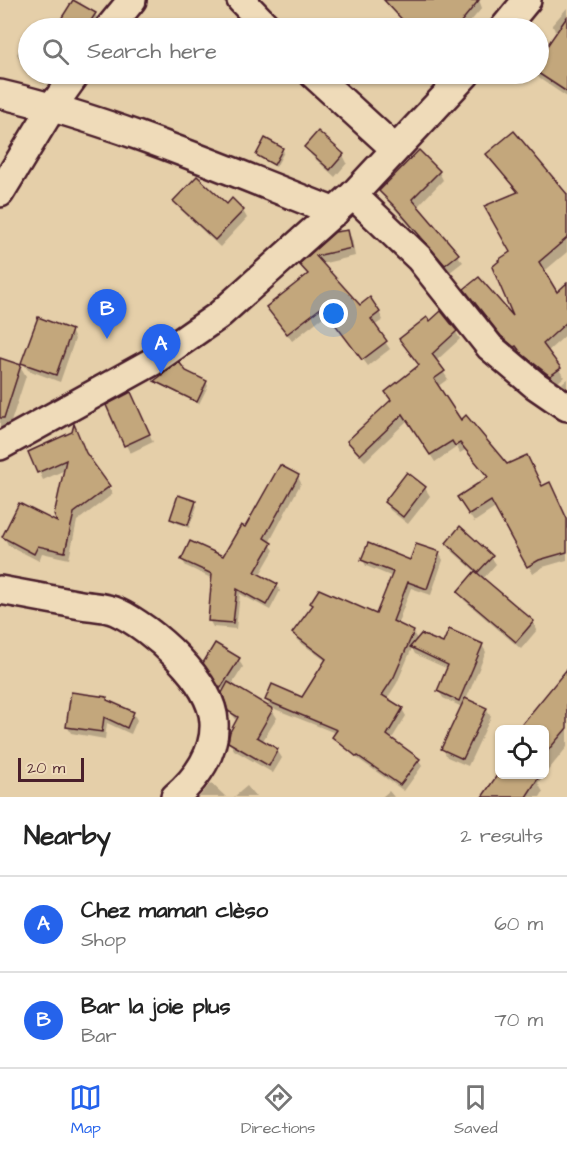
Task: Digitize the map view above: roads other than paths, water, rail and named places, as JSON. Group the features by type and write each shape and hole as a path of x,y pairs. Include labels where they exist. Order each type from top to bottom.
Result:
{"street":[{"path":"117,18 132,0"},
{"path":"242,0 259,18"},
{"path":"512,18 527,0"},
{"path":"0,193 69,84"},
{"path":"324,84 396,149"},
{"path":"0,446 152,362 218,315 344,203 457,84"},
{"path":"0,94 53,106 165,146 344,203 420,259 490,347 567,407"},
{"path":"0,590 115,611 146,628 187,668 206,694 214,722 211,745 203,765 190,784 176,797"}],"place":[{"name":"Bar la joie plus","path":"107,339"},
{"name":"Chez maman clèso","path":"161,374"}]}
